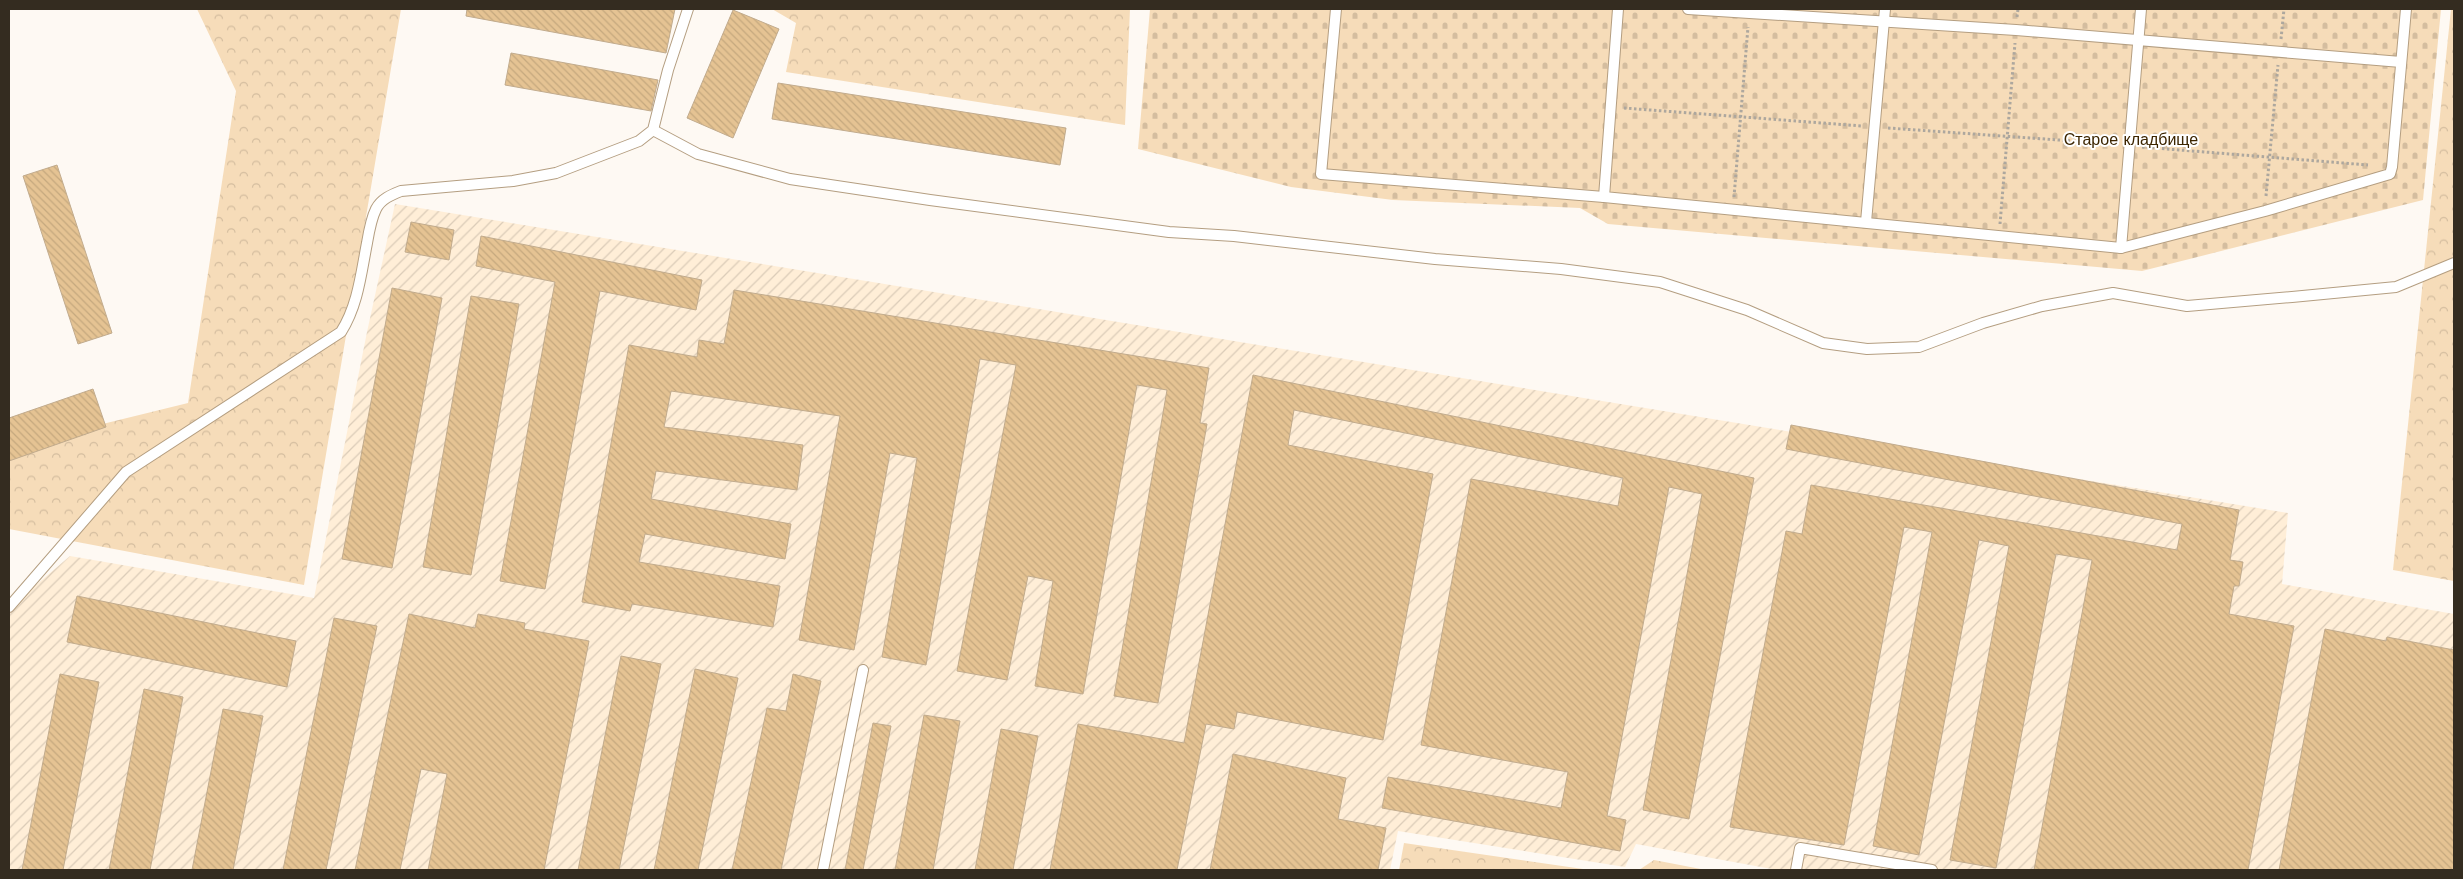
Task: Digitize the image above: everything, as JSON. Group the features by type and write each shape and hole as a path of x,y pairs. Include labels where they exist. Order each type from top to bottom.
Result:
{"lane":[{"path":"9,607 126,472 340,332 350,318 357,298 376,207 388,196 401,191 513,181 556,173 639,141 653,130 668,70 688,9"},
{"path":"1336,9 1321,174 1604,197 1999,234 2121,248 2265,211 2390,174 2406,9"},
{"path":"1604,197 1618,9"},
{"path":"1688,9 2016,30 2402,62"},
{"path":"1866,222 1885,9"},
{"path":"2121,248 2141,9"},
{"path":"653,130 698,154 790,179 921,199 1169,232 1234,236 1435,259 1561,269 1660,282 1747,310 1823,343 1867,349 1919,346 1983,323 2042,306 2113,293 2187,306 2292,297 2396,287 2454,263"},
{"path":"823,870 863,670"},
{"path":"1796,870 1800,848 1932,870"}],"path":[{"path":"1999,234 2018,9"},
{"path":"2265,211 2284,9"},
{"path":"1733,210 1749,14"},
{"path":"1611,107 2007,135 2392,167"}],"shaded area":[{"path":"395,204 2288,513 2282,584 2454,614 2454,870 1777,870 1636,844 1625,867 1398,831 1390,870 9,870 9,608 70,556 314,598 367,332"}],"green space":[{"path":"197,9 401,9 304,585 9,529 9,447 188,403 236,91"},
{"path":"772,9 1130,9 1125,125 786,72 796,23"},
{"name":"Старое кладбище","path":"1150,9 2441,9 2423,200 2142,271 1608,224 1580,208 1393,200 1291,187 1138,149"},
{"path":"2451,9 2454,9 2454,581 2393,570"},
{"path":"1404,843 1590,870 1399,870"},
{"path":"1654,860 1706,870 1639,870"}],"building":[{"path":"467,9 675,9 666,53 466,16"},
{"path":"733,10 779,29 733,138 687,118"},
{"path":"511,53 658,80 651,111 505,85"},
{"path":"778,83 1066,128 1060,165 772,119"},
{"path":"57,165 112,333 78,344 23,176"},
{"path":"411,222 454,230 449,260 405,252"},
{"path":"481,236 702,280 696,310 600,291 545,589 500,581 555,282 476,266"},
{"path":"392,288 442,298 392,568 342,559"},
{"path":"734,290 1209,368 1200,423 1207,424 1158,703 1114,696 1167,390 1137,385 1083,694 1035,686 1053,581 1028,576 1007,680 957,671 1016,365 980,359 926,665 882,657 917,458 890,453 854,650 799,640 840,416 671,391 664,427 803,445 797,490 656,471 651,499 791,524 785,559 645,534 639,562 780,586 773,627 632,604 630,611 582,602 629,345 697,357 699,340 724,344"},
{"path":"471,296 519,304 471,575 423,567"},
{"path":"1253,375 1754,478 1689,819 1643,810 1702,494 1669,487 1607,816 1626,820 1620,851 1382,808 1388,777 1561,808 1568,772 1421,745 1471,479 1618,506 1623,478 1294,410 1288,445 1433,474 1383,740 1237,712 1234,729 1206,724 1177,870 1050,870 1078,724 1184,743"},
{"path":"93,389 106,427 9,461 9,418"},
{"path":"1791,425 2239,510 2230,560 2243,562 2239,586 2234,586 2229,614 2294,626 2248,870 2034,870 2092,560 2056,554 1996,868 1950,860 2009,546 1979,540 1919,855 1873,846 1932,532 1904,527 1844,845 1730,827 1786,531 1802,534 1811,485 2177,550 2182,524 1786,449"},
{"path":"77,596 296,641 287,687 67,642"},
{"path":"409,614 475,628 478,614 525,623 524,629 589,641 544,870 428,870 447,774 421,769 400,870 355,870"},
{"path":"334,618 377,626 326,870 283,870"},
{"path":"2325,629 2386,641 2387,637 2454,650 2454,870 2279,870"},
{"path":"621,656 661,664 619,870 578,870"},
{"path":"695,669 738,678 698,870 654,870"},
{"path":"60,674 99,682 63,870 22,870"},
{"path":"793,674 821,681 781,870 732,870 767,708 786,711"},
{"path":"144,689 183,697 150,870 109,870"},
{"path":"223,709 263,716 233,870 192,870"},
{"path":"924,715 960,721 933,870 895,870"},
{"path":"873,723 891,726 863,870 845,870"},
{"path":"1001,729 1038,736 1013,870 975,870"},
{"path":"1233,754 1346,778 1338,819 1386,828 1378,870 1210,870"}]}
